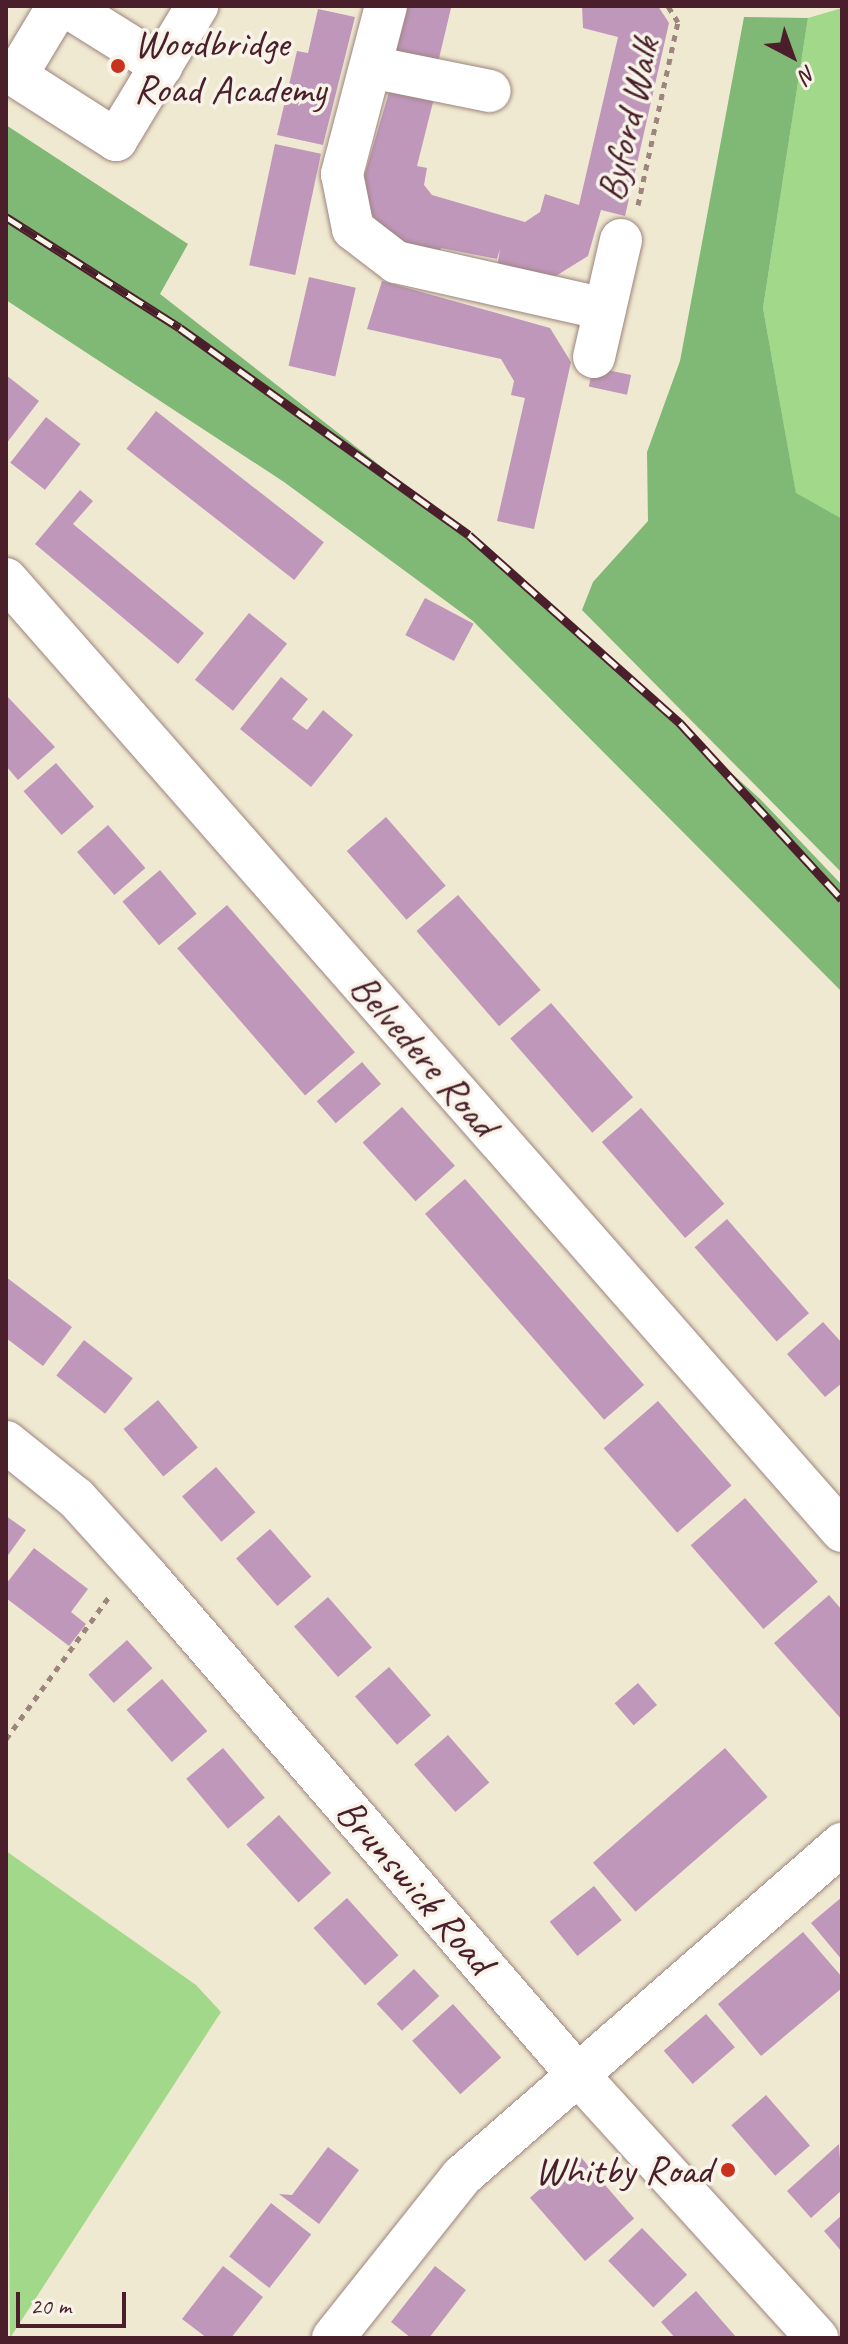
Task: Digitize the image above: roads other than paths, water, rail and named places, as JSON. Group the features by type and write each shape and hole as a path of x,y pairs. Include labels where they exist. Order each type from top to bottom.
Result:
{"street":[{"path":"58,6 16,76 116,140 197,6"},
{"path":"66,6 162,66"},
{"path":"386,6 340,193 353,229 370,247 396,262 605,309"},
{"path":"371,67 490,91"},
{"path":"594,357 621,240"},
{"name":"Belvedere Road","path":"6,579 842,1531"},
{"name":"Brunswick Road","path":"6,1442 76,1498 145,1574 577,2074 817,2338"},
{"path":"333,2338 462,2176 842,1844"}],"railway":[{"path":"6,217 180,328 469,535 680,723 842,899"}],"place":[{"name":"Woodbridge Road Academy","path":"118,66"},
{"name":"Whitby Road","path":"728,2170"}]}
